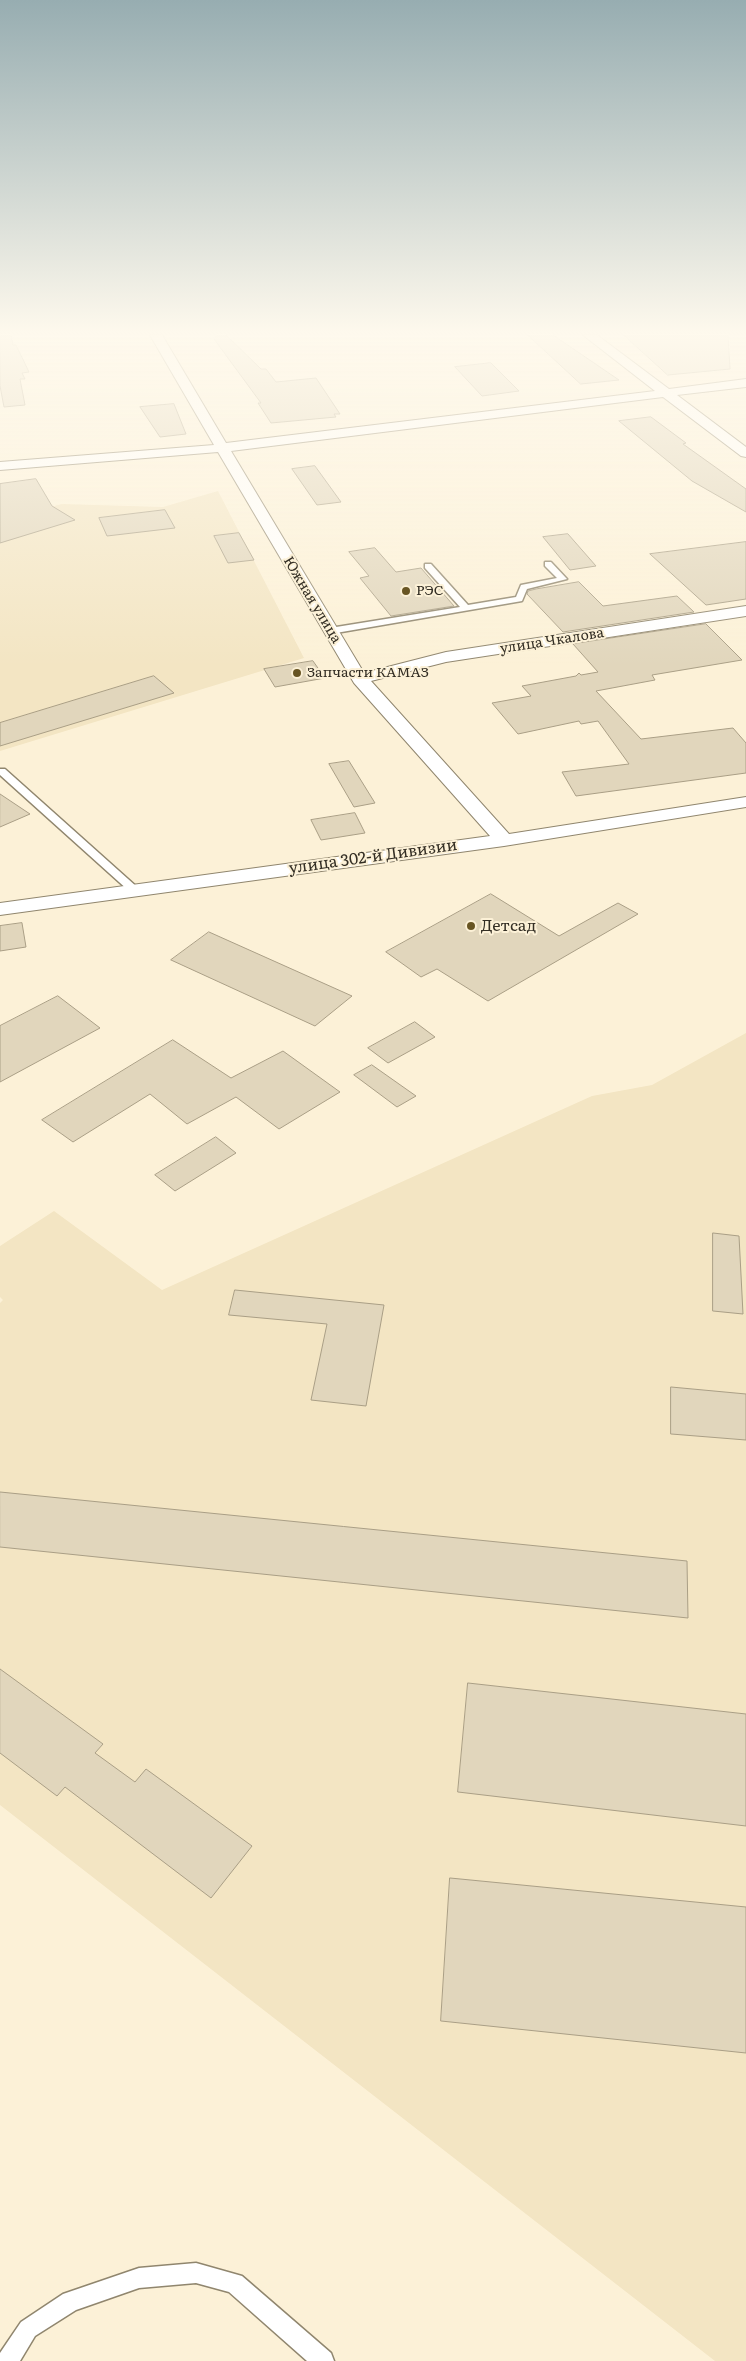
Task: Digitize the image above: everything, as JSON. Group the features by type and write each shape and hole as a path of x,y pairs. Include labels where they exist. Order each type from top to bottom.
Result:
{"street":[{"name":"Южная улица","path":"220,445 330,631 360,678 504,840"},
{"path":"0,466 244,445"},
{"path":"736,445 746,453"},
{"name":"улица Чкалова","path":"360,678 446,657 746,611"},
{"name":"улица 302-й Дивизии","path":"0,909 133,889 504,840 746,802"}],"lane":[{"path":"330,631 519,599 524,587 563,579 548,564"},
{"path":"428,566 466,608"},
{"path":"0,772 2,771 133,889"},
{"path":"8,2361 28,2329 70,2301 139,2278 196,2273 235,2284 323,2361"}],"shaded area":[{"path":"218,491 304,658 0,751 0,520 62,504 163,507"},
{"path":"746,1033 746,2361 715,2361 0,1805 0,1303 3,1300 0,1297 0,1246 54,1211 162,1290 592,1096 652,1085"}],"building":[{"path":"648,445 685,445 746,489 746,512 692,481"},
{"path":"315,466 341,502 317,505 292,469"},
{"path":"36,479 52,506 75,520 0,543 0,484"},
{"path":"165,510 175,528 107,536 99,518"},
{"path":"239,533 254,560 228,563 214,536"},
{"path":"568,534 596,566 570,570 543,537"},
{"path":"746,542 746,599 706,605 650,554"},
{"name":"РЭС","path":"375,548 396,572 421,568 454,606 391,616 360,578 369,576 349,552"},
{"path":"579,582 603,606 677,596 694,612 563,632 527,594 528,591 536,589"},
{"path":"706,624 742,660 652,675 655,680 596,691 641,739 733,728 746,743 746,773 576,796 562,772 629,764 598,721 581,724 579,721 518,734 492,703 531,696 522,686 576,676 579,673 581,675 598,672 573,644"},
{"path":"313,661 325,678 275,687 264,669"},
{"path":"154,676 174,693 0,746 0,723"},
{"path":"349,761 375,803 354,807 329,764"},
{"path":"0,794 30,814 0,827"},
{"path":"355,813 365,833 321,840 311,820"},
{"path":"491,894 559,936 618,903 638,914 488,1001 437,969 421,977 386,952"},
{"path":"22,923 26,947 0,951 0,926"},
{"path":"209,932 352,996 315,1026 171,960"},
{"path":"58,996 100,1028 0,1082 0,1026"},
{"path":"415,1022 435,1037 388,1063 368,1048"},
{"path":"173,1040 231,1078 283,1051 340,1092 279,1129 236,1097 187,1124 150,1094 73,1142 42,1120"},
{"path":"372,1065 416,1096 397,1107 354,1075"},
{"path":"216,1137 236,1153 175,1191 155,1175"},
{"path":"713,1233 739,1236 743,1314 713,1311"},
{"path":"235,1290 384,1305 366,1406 311,1400 327,1324 229,1315"},
{"path":"671,1387 746,1394 746,1440 671,1434"},
{"path":"0,1492 687,1561 688,1618 0,1547"},
{"path":"0,1669 103,1744 95,1753 135,1782 146,1769 252,1846 211,1898 65,1787 57,1796 0,1753"},
{"path":"468,1683 746,1714 746,1826 458,1792"},
{"path":"450,1878 746,1907 746,2053 441,2021"}],"place":[{"name":"РЭС","path":"406,591"},
{"name":"Запчасти КАМАЗ","path":"297,673"},
{"name":"Детсад","path":"471,926"}]}
